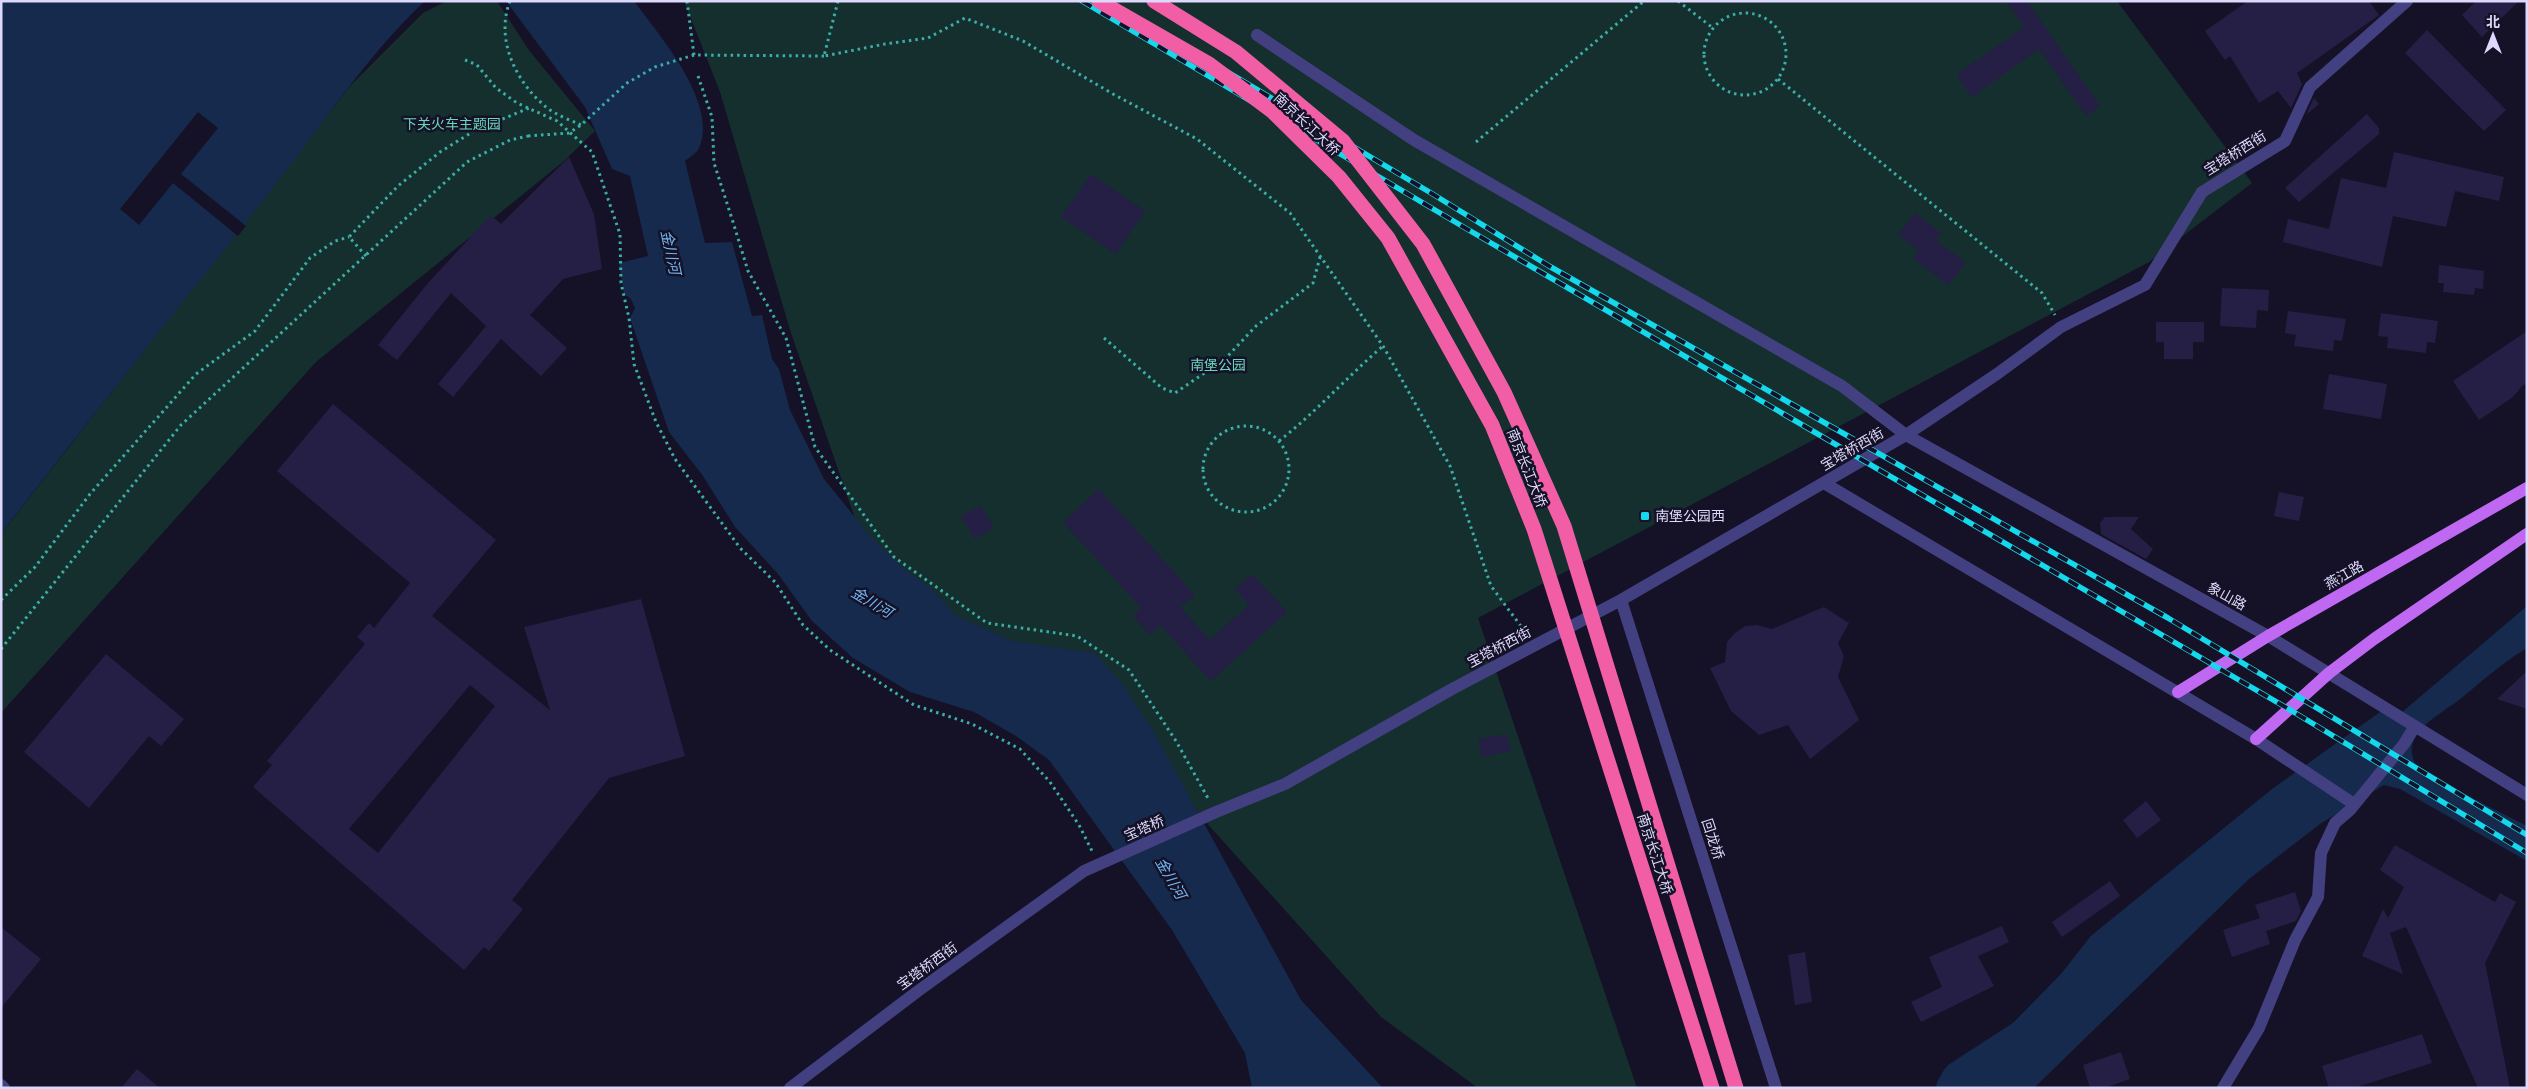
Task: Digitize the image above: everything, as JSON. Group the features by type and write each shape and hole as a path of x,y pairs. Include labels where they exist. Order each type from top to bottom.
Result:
{"highway":[{"name":"南京长江大桥","path":"1099,1 1209,64 1272,111 1339,177 1388,238 1492,425 1534,529 1712,1088"},
{"name":"南京长江大桥","path":"1154,1 1236,52 1343,141 1423,244 1504,392 1564,526 1736,1088"}],"main road":[{"name":"燕江路","path":"2178,692 2268,636 2527,488"},
{"path":"2257,739 2329,673 2527,534"}],"street":[{"name":"宝塔桥西街","path":"1216,812 1286,784 1452,689 1621,600 1906,434 1997,374 2061,327 2145,285 2202,192 2285,140 2310,87 2408,1"},
{"name":"象山路","path":"1257,35 1414,140 1842,386 1906,434 2268,636 2525,792"},
{"path":"1824,482 2257,739 2354,803"},
{"name":"回龙桥","path":"1621,600 1776,1088"},
{"path":"2224,1088 2259,1028 2296,940 2318,897 2321,853 2335,823 2404,744 2415,726"},
{"name":"宝塔桥","path":"1084,871 1216,812"},
{"name":"宝塔桥西街","path":"790,1088 918,991 1084,871"}],"path":[{"path":"510,1 503,29 513,64 528,89 548,108 581,125"},
{"path":"687,1 694,55"},
{"path":"824,56 838,1"},
{"path":"1476,142 1644,1"},
{"path":"1678,1 1713,28"},
{"path":"1751,13 1771,22 1784,38 1787,52 1785,67 1778,79 1769,88 1757,94 1744,95 1731,92 1720,86 1708,71 1704,52 1706,40 1713,28 1724,19 1737,14 1751,13"},
{"path":"1,649 181,425 467,162 510,140 528,136 569,133 581,125 627,83 655,67 694,55 824,56 928,38 965,18 1014,38 1197,139 1290,213 1382,346 1450,466 1492,586 1526,633"},
{"path":"465,60 477,65 496,88 529,108 557,121 592,152 620,234 621,283 629,318 634,364 656,422 675,459 711,511 740,548 775,582 803,624 830,650 914,705 972,724 1020,749 1050,782 1079,825 1092,852"},
{"path":"698,76 712,116 714,163 748,271 786,338 816,447 821,455 894,557 987,623 1077,636 1129,670 1176,741 1216,812"},
{"path":"1778,79 2042,292 2061,327"},
{"path":"1,600 34,567 90,494 196,374 255,330 310,258 335,241 349,237 398,186 440,152 474,132 529,108"},
{"path":"349,237 366,256"},
{"path":"1104,338 1162,388 1175,393 1224,359 1256,326 1313,282 1320,257"},
{"path":"1279,441 1313,414 1344,380 1382,346"},
{"path":"1241,426 1255,427 1268,432 1279,441 1287,454 1290,468 1288,482 1281,495 1271,506 1257,512 1242,513 1228,509 1216,502 1207,490 1203,477 1202,463 1207,450 1216,438 1227,430 1241,426"}],"green space":[{"name":"下关火车主题园","path":"447,1 497,1 528,49 595,131 564,161 316,362 1,713 1,534 350,86 423,13"},
{"name":"南堡公园","path":"684,1 2117,1 2252,183 2149,262 1478,618 1637,1088 1478,1088 1381,1017 1160,771 870,562 790,330 720,92"}],"water":[{"path":"1,1 425,1 364,68 291,165 1,534"},
{"name":"金川河","path":"506,1 634,1 658,32 683,70 694,91 701,111 703,130 699,148 685,161 705,243 732,242 752,316 762,315 772,359 779,369 790,410 824,479 871,537 900,566 933,590 955,615 1012,641 1094,653 1121,682 1155,734 1301,1000 1383,1088 1252,1088 1245,1053 1172,930 1049,760 1016,736 974,712 910,692 853,658 812,621 778,574 735,527 703,476 669,432 630,318 635,308 631,299 624,294 619,263 648,256 630,176 612,169 585,107"},
{"path":"2527,606 2527,648 2500,666 2429,722 2415,738 2412,751 2413,759 2419,771 2527,826 2527,861 2400,789 2384,785 2320,824 2249,879 2034,1088 1965,1088 2086,983 2160,915 2209,876"}],"pier":[{"path":"198,112 218,128 181,174 246,226 238,236 173,183 139,225 120,209"}],"building":[{"path":"2006,1 2027,1 2100,106 2086,116 2039,49 1972,97 1956,75 2024,27"},
{"path":"2248,1 2369,1 2379,15 2297,73 2302,84 2291,108 2278,91 2259,103 2230,56 2225,60 2205,31"},
{"path":"2476,1 2519,1 2482,37 2462,15"},
{"path":"2427,30 2506,110 2484,131 2405,53"},
{"path":"2314,98 2319,104 2306,115"},
{"path":"2367,114 2379,128 2379,134 2299,202 2285,188"},
{"path":"2394,152 2504,177 2499,201 2455,191 2446,227 2393,216 2382,267 2283,242 2288,219 2329,229 2341,178 2386,188"},
{"path":"569,157 594,214 602,269 563,279 530,315 567,348 541,376 501,339 453,397 438,384 486,326 451,293 397,360 378,345 428,283 491,215 501,224"},
{"path":"1091,174 1145,211 1116,254 1061,217"},
{"path":"1915,213 1941,233 1936,240 1966,263 1948,285 1913,258 1919,250 1898,235"},
{"path":"2439,265 2484,271 2483,289 2475,288 2474,295 2443,292 2444,283 2438,283"},
{"path":"2222,288 2269,290 2268,311 2257,310 2256,328 2220,326"},
{"path":"2288,311 2346,319 2342,341 2334,340 2333,351 2294,346 2296,335 2285,333"},
{"path":"2381,313 2438,321 2435,343 2427,342 2426,353 2387,348 2388,337 2378,336"},
{"path":"2156,322 2204,322 2204,342 2193,342 2193,359 2164,359 2164,342 2156,342"},
{"path":"2527,331 2527,384 2523,385 2513,397 2479,420 2453,381"},
{"path":"2329,374 2387,384 2381,419 2323,409"},
{"path":"333,404 496,540 432,616 550,710 524,627 641,599 685,756 609,778 512,900 523,909 489,951 484,947 464,970 253,787 272,765 267,761 365,644 357,637 369,623 374,628 410,583 277,471","holes":["470,685 495,706 378,853 349,829"]},
{"path":"1099,489 1195,595 1180,607 1210,640 1249,605 1235,589 1252,574 1287,612 1211,681 1160,625 1150,635 1133,616 1141,608 1063,522"},
{"path":"2279,492 2304,497 2299,521 2274,516"},
{"path":"980,505 994,527 975,539 961,516"},
{"path":"2105,517 2139,517 2131,529 2153,549 2146,559 2101,534 2100,523"},
{"path":"1824,607 1849,623 1838,643 1844,656 1838,677 1859,720 1810,759 1788,725 1759,735 1731,711 1710,668 1725,662 1727,642 1745,626 1757,625 1772,629"},
{"path":"106,654 184,719 161,746 149,736 89,808 24,752"},
{"path":"2527,671 2527,709 2497,699"},
{"path":"1507,734 1511,751 1482,757 1478,739"},
{"path":"2146,801 2161,820 2137,838 2123,820"},
{"path":"2395,845 2495,902 2500,893 2516,902 2485,963 2510,1088 2478,1088 2406,927 2390,933 2403,974 2362,956 2383,909 2388,918 2404,887 2380,870"},
{"path":"2110,881 2120,896 2062,937 2052,922"},
{"path":"2295,892 2301,911 2296,921 2266,931 2270,944 2232,957 2223,930 2260,918 2255,905"},
{"path":"2002,926 2009,942 1978,956 1994,986 1921,1022 1911,1002 1942,987 1929,957"},
{"path":"1,927 41,959 1,1008"},
{"path":"1805,952 1812,1002 1795,1005 1788,955"},
{"path":"2422,1034 2432,1063 2354,1088 2329,1088 2322,1066"},
{"path":"2121,1052 2130,1079 2104,1088 2090,1088 2083,1065"},
{"path":"137,1069 160,1088 121,1088"}],"waterway":[{"path":"1953,1088 1959,1078 2024,1036 2074,985 2103,948 2283,802 2391,725"}],"railway":[{"path":"1082,1 1467,229 2292,711 2527,853"},
{"path":"1108,1 1431,193 1549,266 2168,618 2527,835"}],"place":[{"name":"南堡公园西","path":"1645,516"}]}
